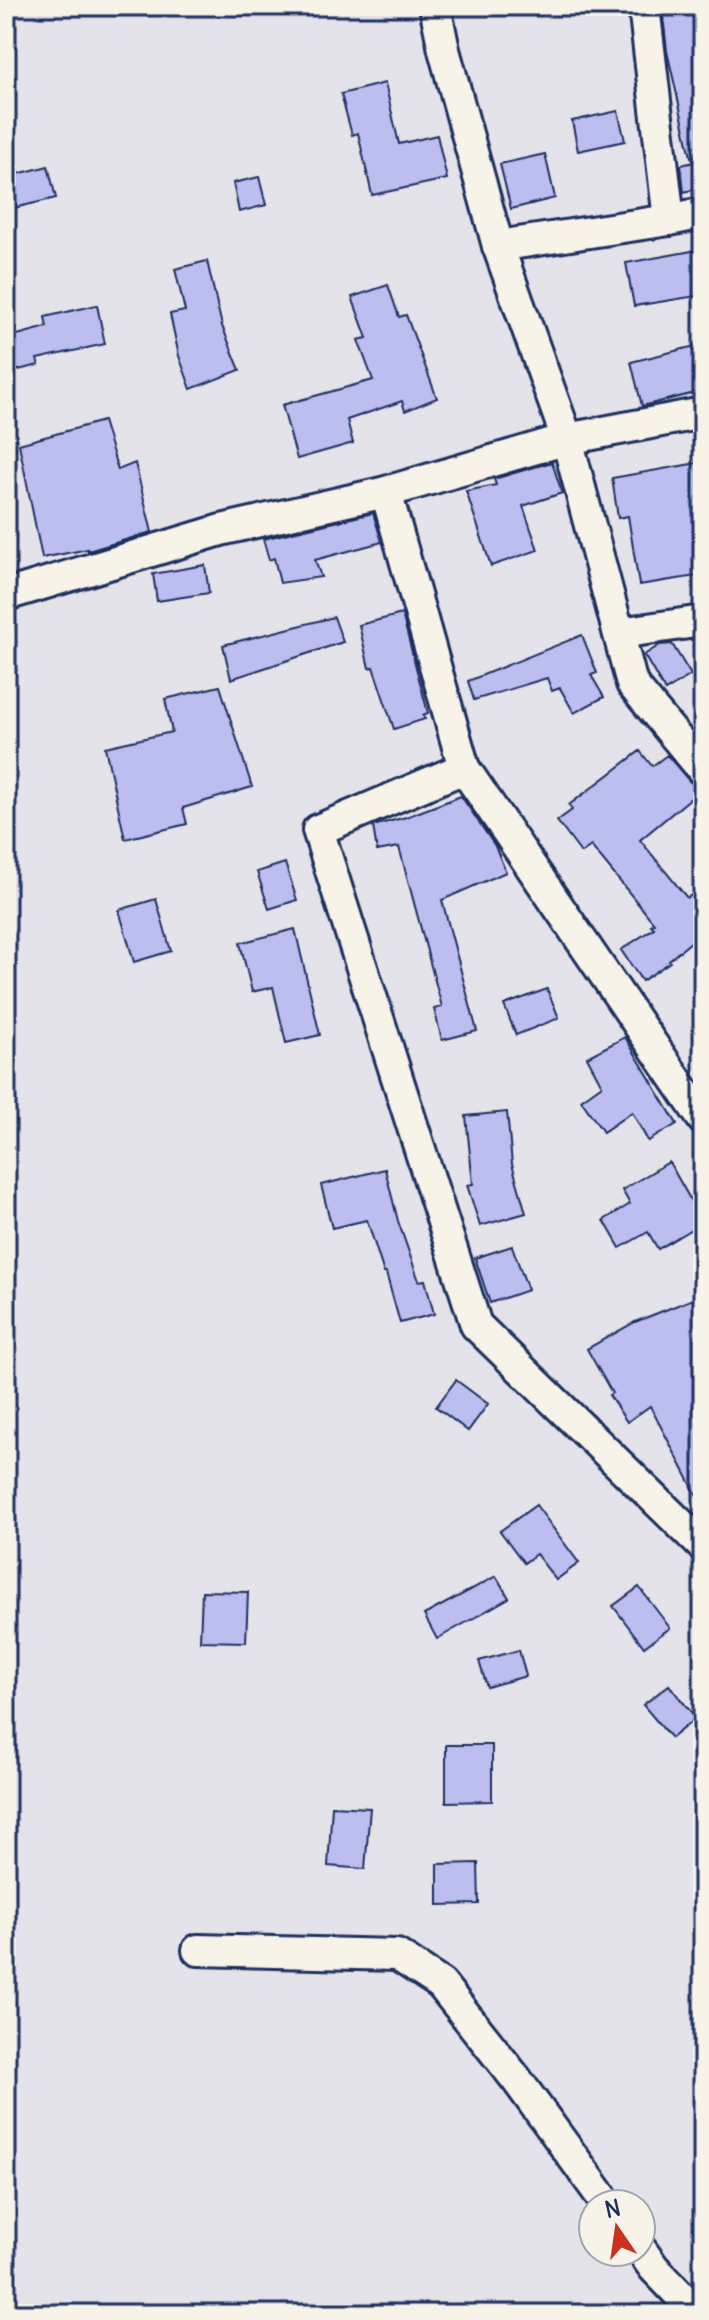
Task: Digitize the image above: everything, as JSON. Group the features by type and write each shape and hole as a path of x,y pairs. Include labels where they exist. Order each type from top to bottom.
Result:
{"street":[{"path":"435,6 444,50 498,246 567,439 632,684 703,770"},
{"path":"644,6 669,220"},
{"path":"498,246 703,213"},
{"path":"6,595 221,530 386,492 567,439 703,413"},
{"path":"386,492 464,768 703,1119"},
{"path":"619,633 703,621"},
{"path":"464,768 318,830 476,1325 703,1546"},
{"path":"198,1950 397,1955 441,1984 517,2080 595,2188"},
{"path":"654,2268 698,2314"}],"building":[{"path":"662,6 696,6 703,38 703,156 691,157 667,51"},
{"path":"385,83 399,144 437,135 447,179 372,195 358,133 352,135 341,94"},
{"path":"618,111 625,141 578,151 572,121"},
{"path":"545,154 555,198 511,209 500,164"},
{"path":"703,160 703,187 684,192 681,165"},
{"path":"48,166 56,198 6,210 6,177"},
{"path":"259,177 266,205 239,212 233,183"},
{"path":"703,249 703,295 634,306 626,263"},
{"path":"207,261 222,326 240,370 191,389 179,356 170,314 185,311 175,269"},
{"path":"388,285 399,317 406,315 437,398 405,411 402,401 347,420 353,443 297,459 282,405 373,380 358,340 367,338 352,297"},
{"path":"97,305 105,344 37,359 39,365 6,373 6,338 47,327 45,317"},
{"path":"703,344 703,391 642,406 631,362"},
{"path":"103,421 118,470 135,463 152,532 88,551 42,558 19,444"},
{"path":"552,462 562,493 523,506 538,550 491,566 466,491 496,485 494,479"},
{"path":"703,462 703,575 639,585 628,516 618,518 612,478"},
{"path":"373,513 382,542 315,560 321,577 280,583 274,558 269,560 263,539"},
{"path":"205,565 209,593 157,601 153,574"},
{"path":"402,614 428,713 423,715 425,719 394,729 373,667 369,668 359,625"},
{"path":"334,617 343,642 231,679 223,645"},
{"path":"582,635 597,673 591,675 604,697 574,713 560,688 552,691 547,678 474,700 468,681"},
{"path":"672,644 691,675 665,691 644,655 660,645"},
{"path":"220,686 252,787 183,808 187,824 125,839 105,747 172,732 165,699"},
{"path":"640,751 652,766 667,755 690,782 703,788 640,840 687,898 703,887 703,932 670,962 642,981 621,950 654,928 651,925 654,923 591,846 581,853 557,821 572,810 569,805"},
{"path":"461,796 495,846 506,872 442,900 477,1031 442,1040 434,1009 442,1007 399,847 377,851 373,826"},
{"path":"285,863 297,900 269,909 257,872"},
{"path":"156,899 171,951 134,962 119,910"},
{"path":"295,929 320,1035 286,1043 273,987 252,992 240,943"},
{"path":"547,989 559,1018 516,1035 504,1005"},
{"path":"625,1037 677,1124 648,1141 632,1112 603,1132 581,1100 602,1085 587,1057"},
{"path":"507,1112 512,1164 526,1213 480,1226 467,1185 473,1184 466,1116"},
{"path":"669,1162 703,1222 658,1249 648,1232 620,1248 604,1220 630,1204 622,1190"},
{"path":"385,1169 398,1221 419,1281 425,1280 434,1314 400,1323 367,1220 332,1228 321,1185"},
{"path":"512,1246 528,1290 490,1303 475,1258"},
{"path":"703,1295 703,1507 650,1406 627,1422 609,1395 612,1393 587,1349 635,1322"},
{"path":"456,1380 488,1404 468,1431 436,1407"},
{"path":"536,1505 579,1563 556,1580 536,1554 524,1563 500,1531"},
{"path":"496,1576 509,1598 437,1639 424,1615"},
{"path":"639,1587 670,1628 644,1647 613,1606"},
{"path":"202,1591 248,1592 246,1642 200,1641"},
{"path":"519,1650 526,1676 487,1687 479,1661"},
{"path":"669,1685 696,1718 671,1738 643,1705"},
{"path":"446,1745 492,1745 492,1801 446,1802"},
{"path":"332,1806 370,1808 365,1869 328,1866"},
{"path":"478,1863 479,1904 438,1905 438,1864"}]}
